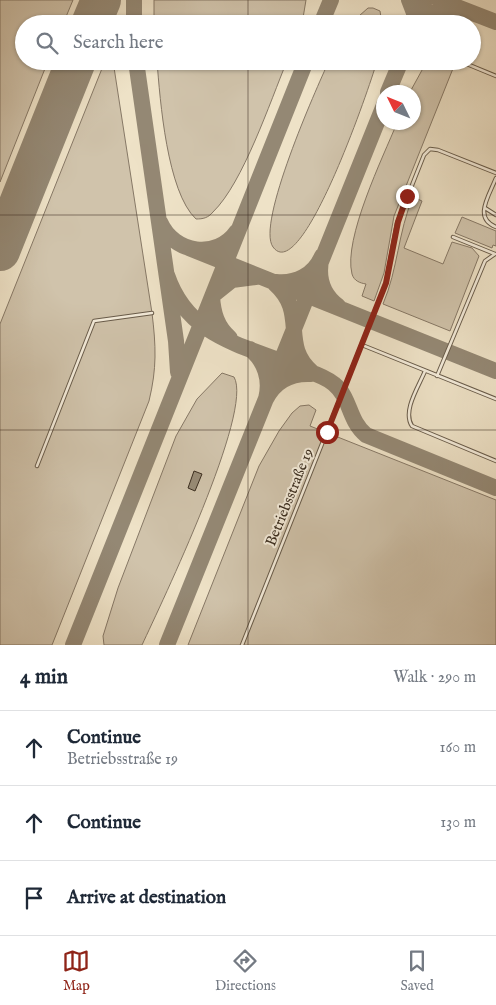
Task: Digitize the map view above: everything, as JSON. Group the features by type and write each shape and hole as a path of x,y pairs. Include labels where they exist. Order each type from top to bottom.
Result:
{"lane":[{"path":"481,70 496,76"},
{"name":"Betriebsstraße 19","path":"242,645 379,302 389,274 398,222 426,152 438,150 496,173"},
{"path":"496,178 485,208 484,219 496,227"},
{"path":"485,208 496,215"},
{"path":"454,237 495,255"},
{"path":"438,376 484,261 495,255"},
{"path":"38,466 94,321 152,313"},
{"path":"362,345 496,399"},
{"path":"425,371 409,410 408,419 412,426 496,461"}],"shaded area":[{"path":"0,0 73,0 67,15 15,15 15,70 44,70 0,182"},
{"path":"154,0 306,0 304,15 154,15"},
{"path":"368,8 373,8 380,11 381,15 360,15"},
{"path":"101,70 114,70 152,313 155,357 152,389 149,401 52,645 0,645 0,324"},
{"path":"158,70 283,70 255,141 235,182 224,199 205,218 196,219 186,206 178,188 167,144"},
{"path":"325,70 374,70 350,139 317,211 301,237 286,251 273,247 270,234 273,212 290,156"},
{"path":"422,70 452,70 394,216 384,273 374,301 362,296 366,284 354,278 351,259 353,240 374,176 394,130 421,130 421,85 414,85"},
{"path":"413,197 422,201 404,248 443,264 452,242 472,248 479,256 450,331 383,304"},
{"path":"462,217 496,231 496,246 493,245 492,248 455,233"},
{"path":"222,373 234,377 237,397 231,427 219,466 185,551 142,645 104,645 103,636 118,588 176,436 197,399"},
{"path":"309,405 316,410 310,426 496,500 496,645 188,645 259,466 279,431 292,413 300,406"}],"building":[{"path":"194,471 202,474 195,491 188,488"}],"taxiway":[{"path":"134,0 134,15"},
{"path":"325,15 331,0"},
{"path":"409,0 414,15"},
{"path":"419,15 425,0"},
{"path":"439,0 478,15"},
{"path":"429,15 446,9 457,9"},
{"path":"481,16 496,22"},
{"path":"137,70 176,341 178,372"},
{"path":"73,645 302,70"},
{"path":"391,85 397,70"},
{"path":"167,645 376,125"},
{"path":"160,222 175,241 185,247 196,249 208,249 218,246 229,240 237,231"},
{"path":"189,248 496,371"},
{"path":"276,282 297,280 304,277 319,263 322,256 320,271 322,284 328,296 338,306"},
{"path":"167,275 176,296 189,313 203,326 239,345 317,374 334,384 344,396 356,423 366,435 496,488"},
{"path":"230,338 216,319 212,296 232,280 256,277"},
{"path":"275,284 285,295 290,306 297,351 303,362 312,372"},
{"path":"250,349 260,359 266,371 268,385 266,399 274,387 285,379 297,375 311,374"}],"runway":[{"path":"95,15 101,0"},
{"path":"0,251 72,70"}],"route":[{"path":"327,432 386,283 395,232 407,196"}]}
